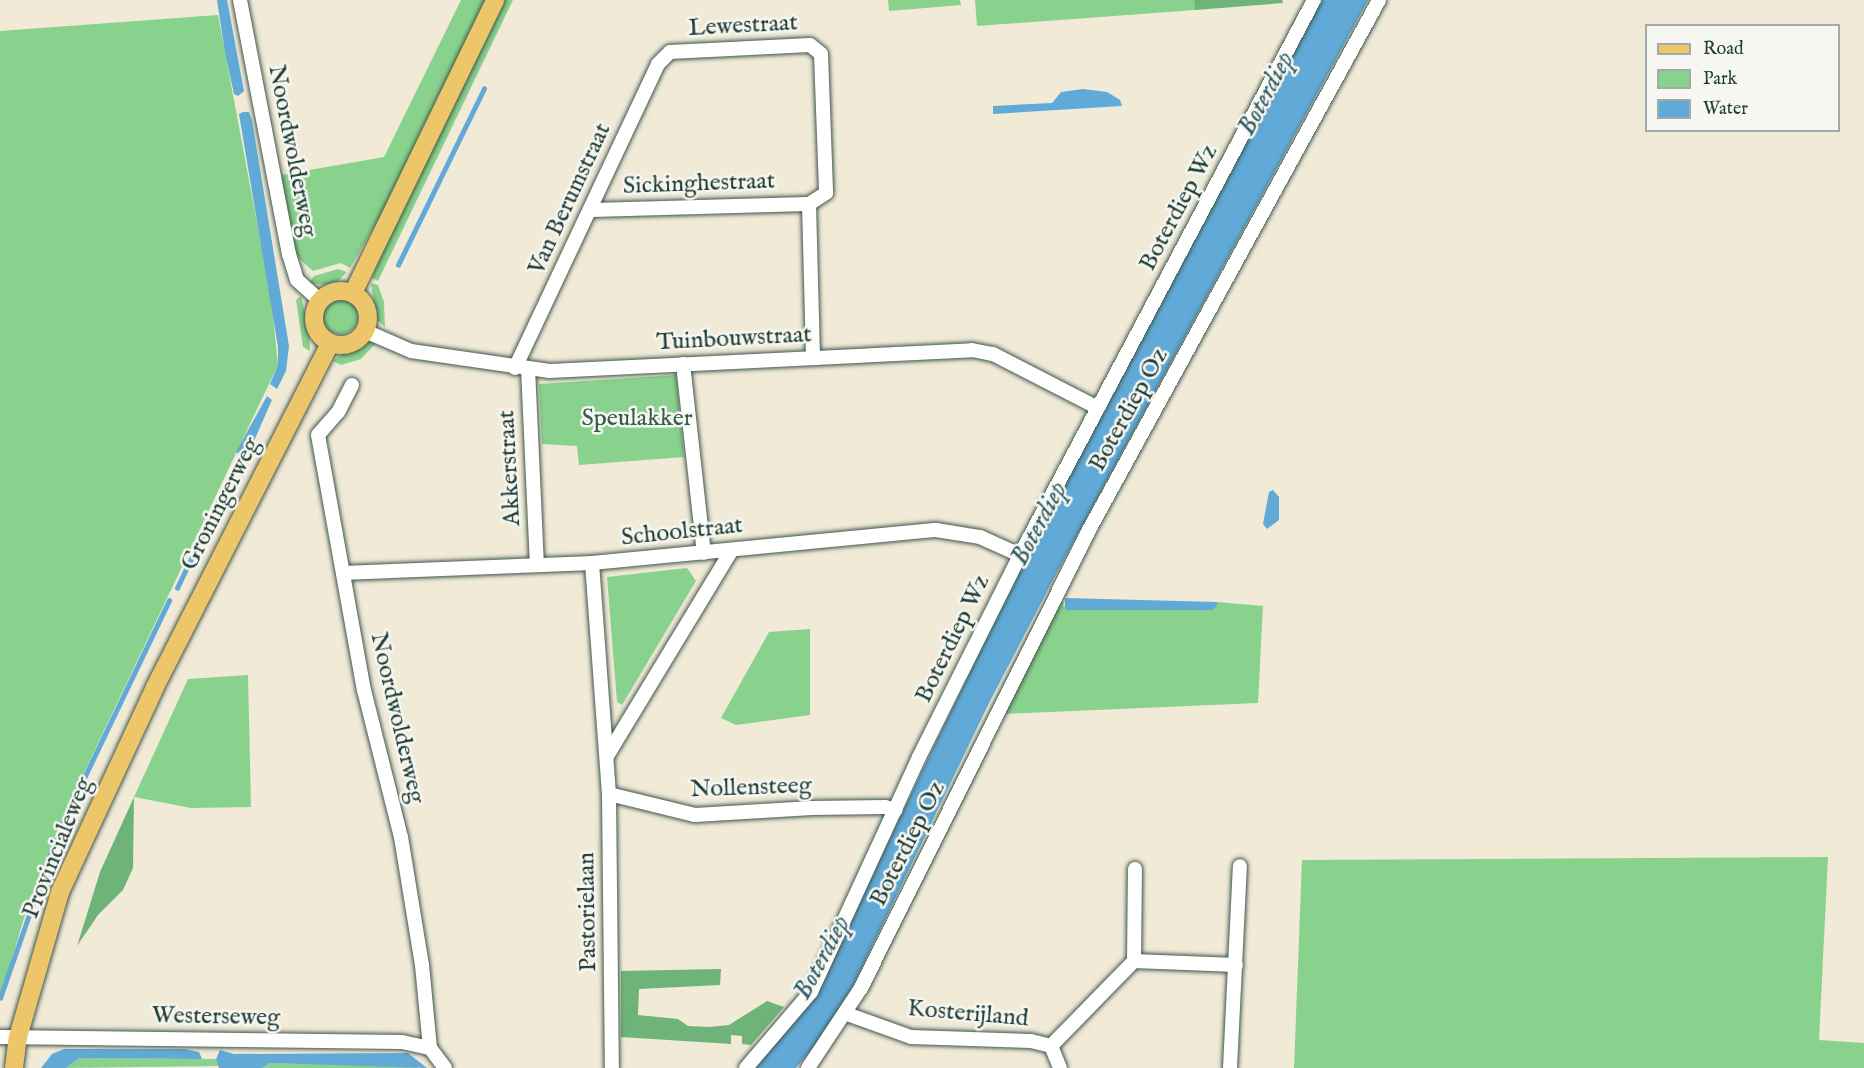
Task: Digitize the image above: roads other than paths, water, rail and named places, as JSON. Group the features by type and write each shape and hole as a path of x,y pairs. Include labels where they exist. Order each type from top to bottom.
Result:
{"main road":[{"path":"353,293 495,0"},
{"path":"335,291 353,293 367,309 365,331 346,345 330,343 316,329 314,320 320,301 335,291"},
{"name":"Groningerweg","path":"154,687 330,343"},
{"name":"Provincialeweg","path":"14,1068 18,1037 60,892 154,687"}],"street":[{"name":"Noordwolderweg","path":"240,0 290,254 297,280 320,301"},
{"name":"Boterdiep Wz","path":"746,1068 811,992 896,810 1020,555 1314,0"},
{"name":"Boterdiep Oz","path":"808,1068 846,1014 1089,530 1378,0"},
{"name":"Lewestraat","path":"670,52 810,45 817,48 822,59 826,194 809,204"},
{"name":"Van Berumstraat","path":"521,368 590,210 658,64 670,52"},
{"name":"Sickinghestraat","path":"590,210 809,204"},
{"path":"809,204 813,357"},
{"name":"Tuinbouwstraat","path":"365,331 411,351 550,371 972,350 993,354 1098,408"},
{"path":"683,364 704,553"},
{"name":"Akkerstraat","path":"521,368 537,566"},
{"name":"Noordwolderweg","path":"352,385 338,412 318,435 364,690 401,837 422,964 430,1048"},
{"name":"Schoolstraat","path":"343,573 592,563 936,530 980,537 1020,555"},
{"path":"607,756 732,550"},
{"name":"Pastorielaan","path":"592,563 609,794 612,1068"},
{"name":"Nollensteeg","path":"609,794 695,815 812,808 885,807 896,810"},
{"path":"1230,1068 1240,866"},
{"path":"1136,869 1134,961 1236,964"},
{"name":"Kosterijland","path":"1052,1046 1134,961"},
{"name":"Kosterijland","path":"846,1014 911,1037 1031,1041 1052,1046"},
{"name":"Westerseweg","path":"0,1037 402,1042 430,1048"},
{"name":"Kosterijland","path":"1052,1046 1060,1068"},
{"path":"430,1048 445,1068"}],"water":[{"path":"217,0 227,0 244,91 238,96 234,94 225,53"},
{"path":"1320,0 1368,0 1056,574 989,703 850,992 830,1027 796,1068 755,1068 814,995 1008,593"},
{"path":"1083,89 1107,92 1120,100 1122,106 993,114 993,106 1052,103 1061,92"},
{"path":"249,112 252,120 289,346 286,371 277,389 270,384 278,365 278,347 239,114"},
{"path":"267,396 272,400 246,459 236,452"},
{"path":"1273,490 1279,497 1279,520 1267,529 1263,524 1269,492"},
{"path":"1065,598 1217,602 1217,606 1212,610 1065,610"},
{"path":"64,1049 185,1049 199,1052 202,1059 79,1058 66,1068 41,1068 52,1054"},
{"path":"220,1050 234,1054 408,1053 427,1068 270,1063 262,1068 219,1068 216,1059"}],"waterway":[{"path":"398,265 484,89"},
{"path":"177,588 236,465"},
{"path":"61,826 169,601"},
{"path":"0,998 55,840"}],"water label":[{"name":"Boterdiep","path":"1266,94"},
{"name":"Boterdiep","path":"1039,524"},
{"name":"Boterdiep","path":"822,958"}],"park label":[{"name":"Speulakker","path":"637,419"}]}
